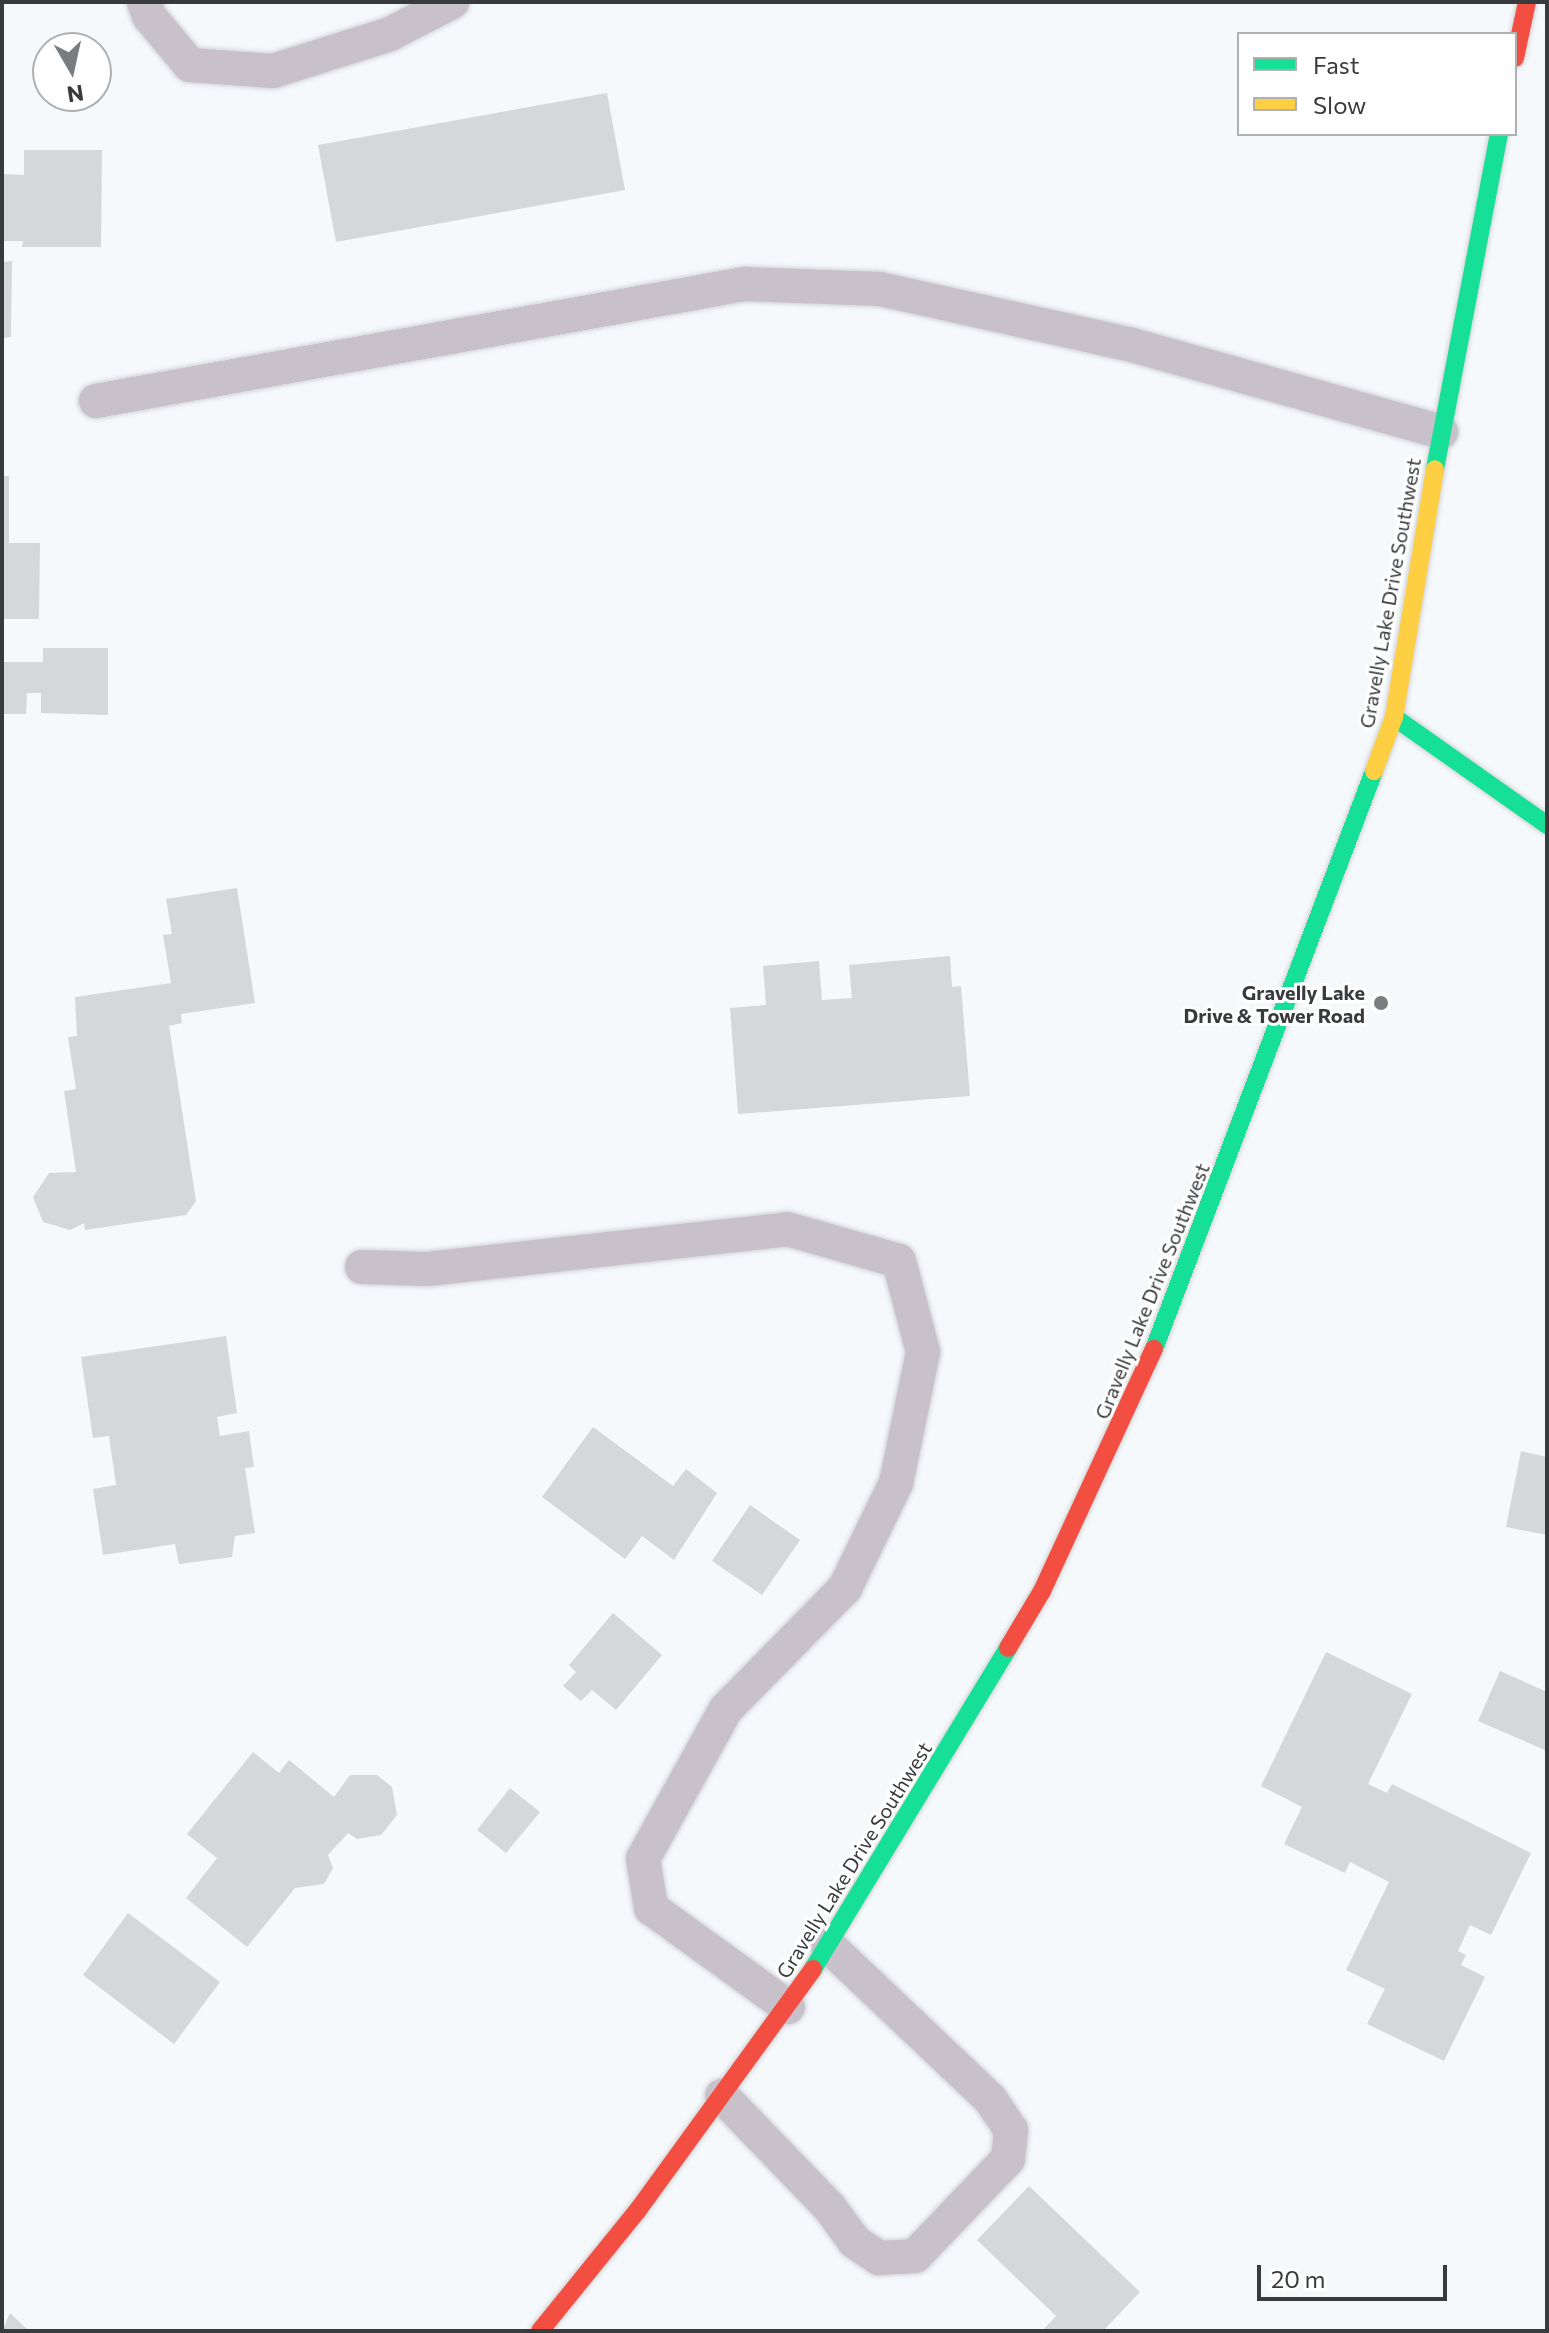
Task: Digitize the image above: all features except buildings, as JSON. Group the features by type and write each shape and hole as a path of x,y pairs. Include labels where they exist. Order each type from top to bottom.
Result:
{"main road":[{"path":"1517,49 1527,2"},
{"name":"Gravelly Lake Drive Southwest","path":"540,2331 722,2096 788,2007 828,1945 1042,1591 1106,1459 1164,1327 1394,717 1441,432 1499,136"},
{"path":"1394,717 1547,825"}],"lane":[{"path":"144,2 149,16 190,65 273,71 390,34 452,2"},
{"path":"96,401 744,284 880,289 1132,345 1441,432"},
{"path":"362,1267 427,1269 787,1229 899,1261 923,1352 896,1483 845,1588 726,1709 643,1859 651,1908 788,2007"},
{"path":"722,2096 830,2208 855,2242 879,2258 915,2256 1008,2159 1011,2130 990,2099 828,1945"}],"traffic: fast":[{"path":"1435,469 1499,136"},
{"path":"1394,717 1547,825"},
{"path":"1154,1349 1374,771"},
{"path":"813,1969 1008,1648"}],"traffic: slow":[{"path":"1374,771 1394,717 1435,469"}],"traffic: jam":[{"path":"1517,49 1527,2"},
{"path":"1008,1648 1042,1591 1154,1349"},
{"path":"540,2331 638,2210 813,1969"}],"place":[{"name":"Gravelly Lake Drive & Tower Road","path":"1381,1003"}]}
